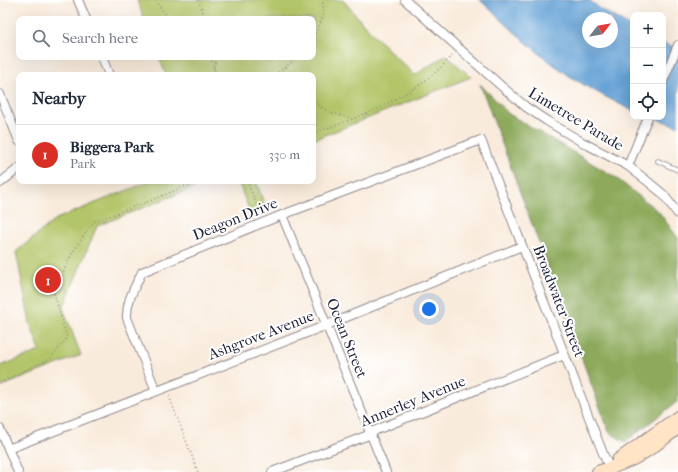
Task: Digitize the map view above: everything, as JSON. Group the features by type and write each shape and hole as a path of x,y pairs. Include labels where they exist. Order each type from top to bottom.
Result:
{"main road":[{"path":"598,472 610,470 637,457 678,421"}],"street":[{"path":"78,0 85,16"},
{"name":"Limetree Parade","path":"405,0 526,107 582,142 628,166 663,194 678,214"},
{"path":"666,74 678,45"},
{"path":"103,60 108,72"},
{"path":"0,94 16,134"},
{"path":"628,166 647,120"},
{"name":"Deagon Drive","path":"156,391 127,318 127,308 142,272 264,222 481,140"},
{"name":"Broadwater Street","path":"481,140 610,470"},
{"path":"0,183 16,170"},
{"name":"Ocean Street","path":"282,215 386,472"},
{"name":"Ashgrove Avenue","path":"8,449 327,325 522,246"},
{"name":"Annerley Avenue","path":"272,472 366,436 564,355"},
{"path":"0,429 18,472"}],"lane":[{"path":"658,161 678,170"}],"path":[{"path":"156,0 158,6 167,16"},
{"path":"198,0 205,16"},
{"path":"316,32 324,16 322,0"},
{"path":"316,132 380,108 420,85 453,55"},
{"path":"211,60 215,72"},
{"path":"213,72 215,60"},
{"path":"279,72 294,60"},
{"path":"316,102 321,108 329,112 352,119"},
{"path":"0,383 52,358 67,338 54,293 71,255 95,221 191,184"},
{"path":"248,184 264,222"},
{"path":"169,396 198,472"}],"green space":[{"path":"137,0 343,0 378,39 415,75 446,55 471,77 316,139 316,72 165,72 160,60 316,60 316,16 143,16"},
{"path":"480,84 509,114 615,177 659,212 678,238 678,401 625,442 609,432"},
{"path":"143,184 202,184 97,226 63,308 81,355 0,387 0,366 40,351 30,323 16,252 56,219"},
{"path":"239,184 257,184 266,209 251,215"}],"water":[{"path":"480,0 589,0 605,12 582,12 582,48 618,48 618,19 630,26 630,109 571,77 524,40"},
{"path":"666,44 678,49 678,126 659,120 666,120"}],"place":[{"name":"Biggera Park","path":"48,280"}]}
